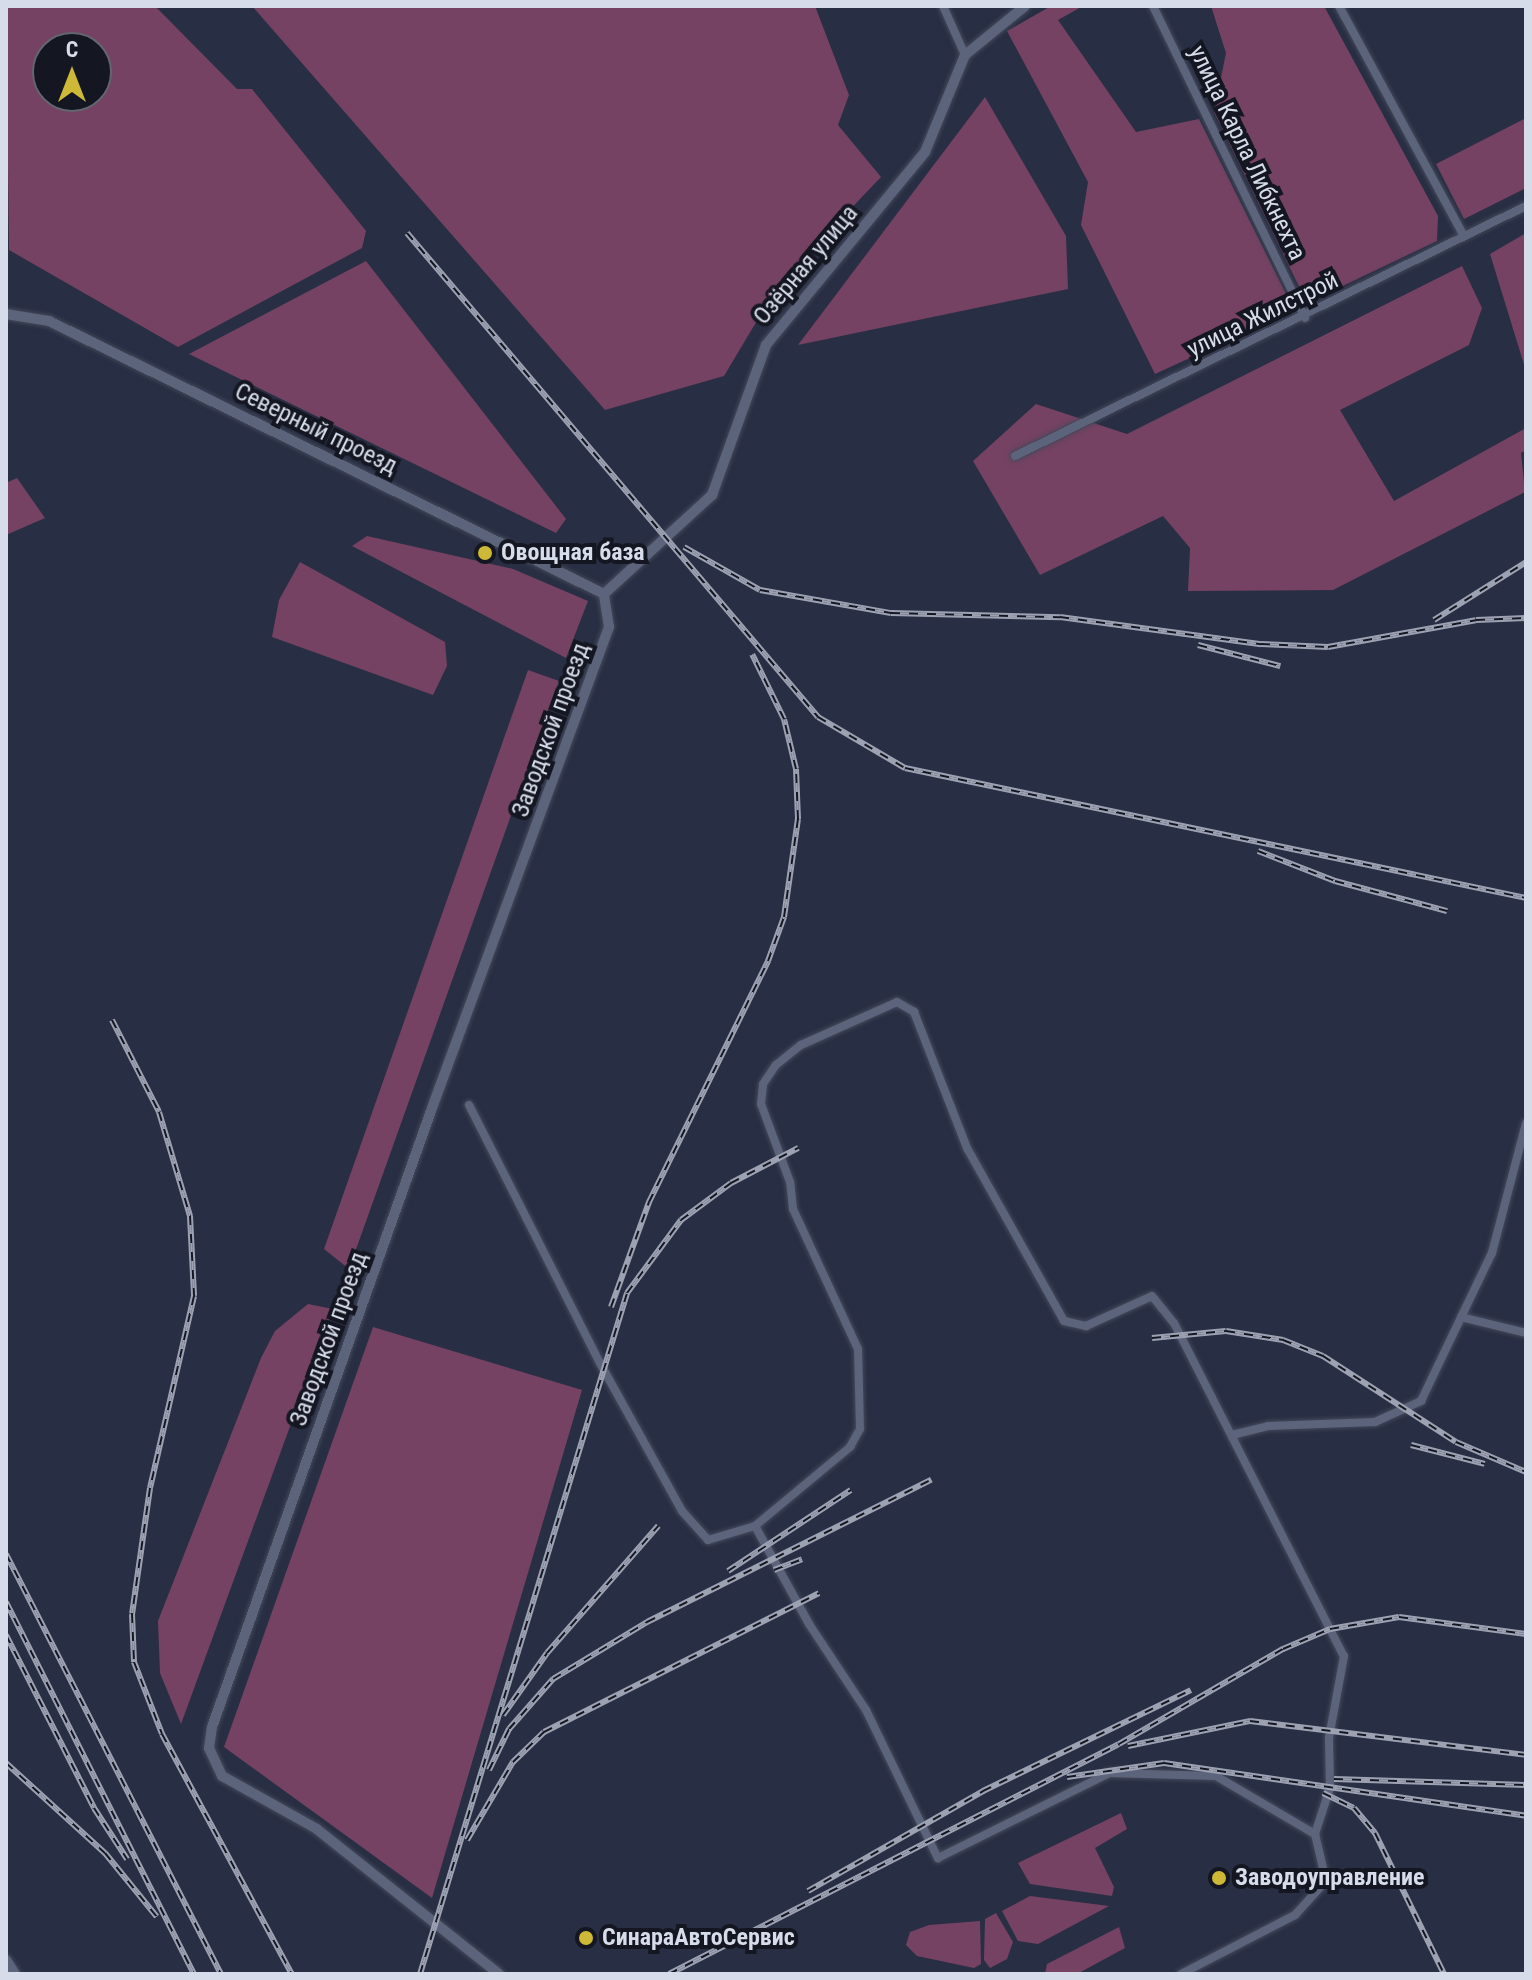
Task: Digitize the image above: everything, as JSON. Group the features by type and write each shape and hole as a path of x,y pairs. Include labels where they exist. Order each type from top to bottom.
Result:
{"street":[{"path":"943,6 965,55"},
{"name":"Озёрная улица","path":"604,594 712,495 766,345 925,152 965,55 1025,6"},
{"name":"улица Карла Либкнехта","path":"1153,6 1305,318"},
{"path":"1339,6 1464,236"},
{"name":"улица Жилстрой","path":"1015,456 1305,318 1526,206"},
{"name":"Северный проезд","path":"6,314 49,321 604,594"},
{"name":"Заводской проезд","path":"499,1974 317,1829 222,1776 209,1748 212,1727 417,1151 609,627 604,594"},
{"path":"469,1105 682,1511 708,1540 755,1526 850,1447 860,1429 862,1391 858,1349 793,1209 790,1182 761,1104 763,1084 776,1065 801,1045 897,1002 914,1012 967,1148 1049,1302 1064,1321 1086,1326 1152,1296 1174,1323 1344,1656 1329,1738 1330,1788 1315,1834 1326,1881 1295,1915 1181,1974"},
{"path":"1232,1435 1268,1426 1388,1420 1421,1401 1492,1253 1526,1123"},
{"path":"1461,1317 1526,1333"},
{"path":"755,1526 809,1624 866,1710 938,1858 1109,1773 1216,1776 1315,1834"},
{"path":"6,1960 15,1974"}],"shaded area":[{"path":"6,6 155,6 237,89 252,89 366,231 362,248 178,347 9,250"},
{"path":"252,6 815,6 849,95 838,125 881,177 779,284 724,376 605,410"},
{"path":"1051,6 1083,6 1058,20 1136,132 1199,119 1294,310 1155,374 1081,225 1088,182 1007,31"},
{"path":"1211,6 1324,6 1438,216 1437,241 1307,303 1214,112 1226,53"},
{"path":"985,97 1066,236 1068,289 798,345"},
{"path":"1526,118 1526,188 1464,219 1436,164"},
{"path":"1526,233 1526,371 1490,254"},
{"path":"366,261 566,519 556,533 189,354"},
{"path":"1462,266 1482,308 1469,345 1340,410 1394,501 1526,428 1526,450 1521,453 1525,492 1333,590 1188,591 1190,548 1163,516 1040,575 973,461 1036,404 1127,434"},
{"path":"17,478 45,518 6,535 6,483"},
{"path":"367,536 513,569 588,601 566,658 352,546"},
{"path":"300,562 445,642 447,666 433,695 272,637 279,600"},
{"path":"528,670 559,681 349,1269 324,1249"},
{"path":"308,1304 333,1309 181,1724 160,1673 158,1621 261,1358 275,1331"},
{"path":"373,1327 582,1390 432,1898 224,1747"},
{"path":"1121,1813 1127,1829 1095,1848 1114,1887 1112,1896 1030,1884 1018,1863"},
{"path":"1030,1896 1109,1906 1038,1944 1018,1941 1002,1911"},
{"path":"996,1913 1013,1942 1007,1959 990,1968 984,1960 985,1919"},
{"path":"980,1921 981,1964 974,1968 917,1956 906,1945 910,1932 929,1925"},
{"path":"1119,1927 1125,1948 1077,1974 1045,1974 1047,1964"}],"railway":[{"path":"407,233 818,717 905,768 1526,898"},
{"path":"684,547 760,590 891,613 1060,617 1261,644 1328,647 1476,620 1526,618"},
{"path":"1434,620 1526,562"},
{"path":"1198,645 1280,666"},
{"path":"611,1307 649,1202 768,961 784,917 798,819 796,769 784,719 752,654"},
{"path":"1258,851 1335,881 1447,911"},
{"path":"112,1020 159,1112 190,1216 194,1296 150,1488 132,1614 134,1662 162,1734 292,1974"},
{"path":"420,1974 627,1293 681,1220 731,1183 798,1148"},
{"path":"1152,1338 1226,1331 1283,1340 1323,1356 1456,1442 1526,1472"},
{"path":"1411,1445 1485,1464"},
{"path":"489,1770 509,1729 553,1679 647,1622 931,1480"},
{"path":"728,1571 851,1490"},
{"path":"503,1715 547,1653 658,1526"},
{"path":"6,1554 221,1974"},
{"path":"774,1570 802,1559"},
{"path":"467,1840 513,1762 544,1732 819,1593"},
{"path":"6,1602 194,1974"},
{"path":"669,1974 1119,1744 1283,1649 1330,1629 1399,1617 1526,1634"},
{"path":"6,1635 94,1808 127,1859"},
{"path":"808,1891 983,1791 1191,1690"},
{"path":"1128,1746 1250,1721 1526,1755"},
{"path":"6,1763 105,1853 157,1917"},
{"path":"1067,1777 1164,1763 1526,1816"},
{"path":"1334,1779 1526,1785"},
{"path":"1323,1793 1354,1808 1375,1833 1444,1974"}],"place":[{"name":"Овощная база","path":"485,553"},
{"name":"Заводоуправление","path":"1219,1878"},
{"name":"СинараАвтоСервис","path":"586,1938"}]}
